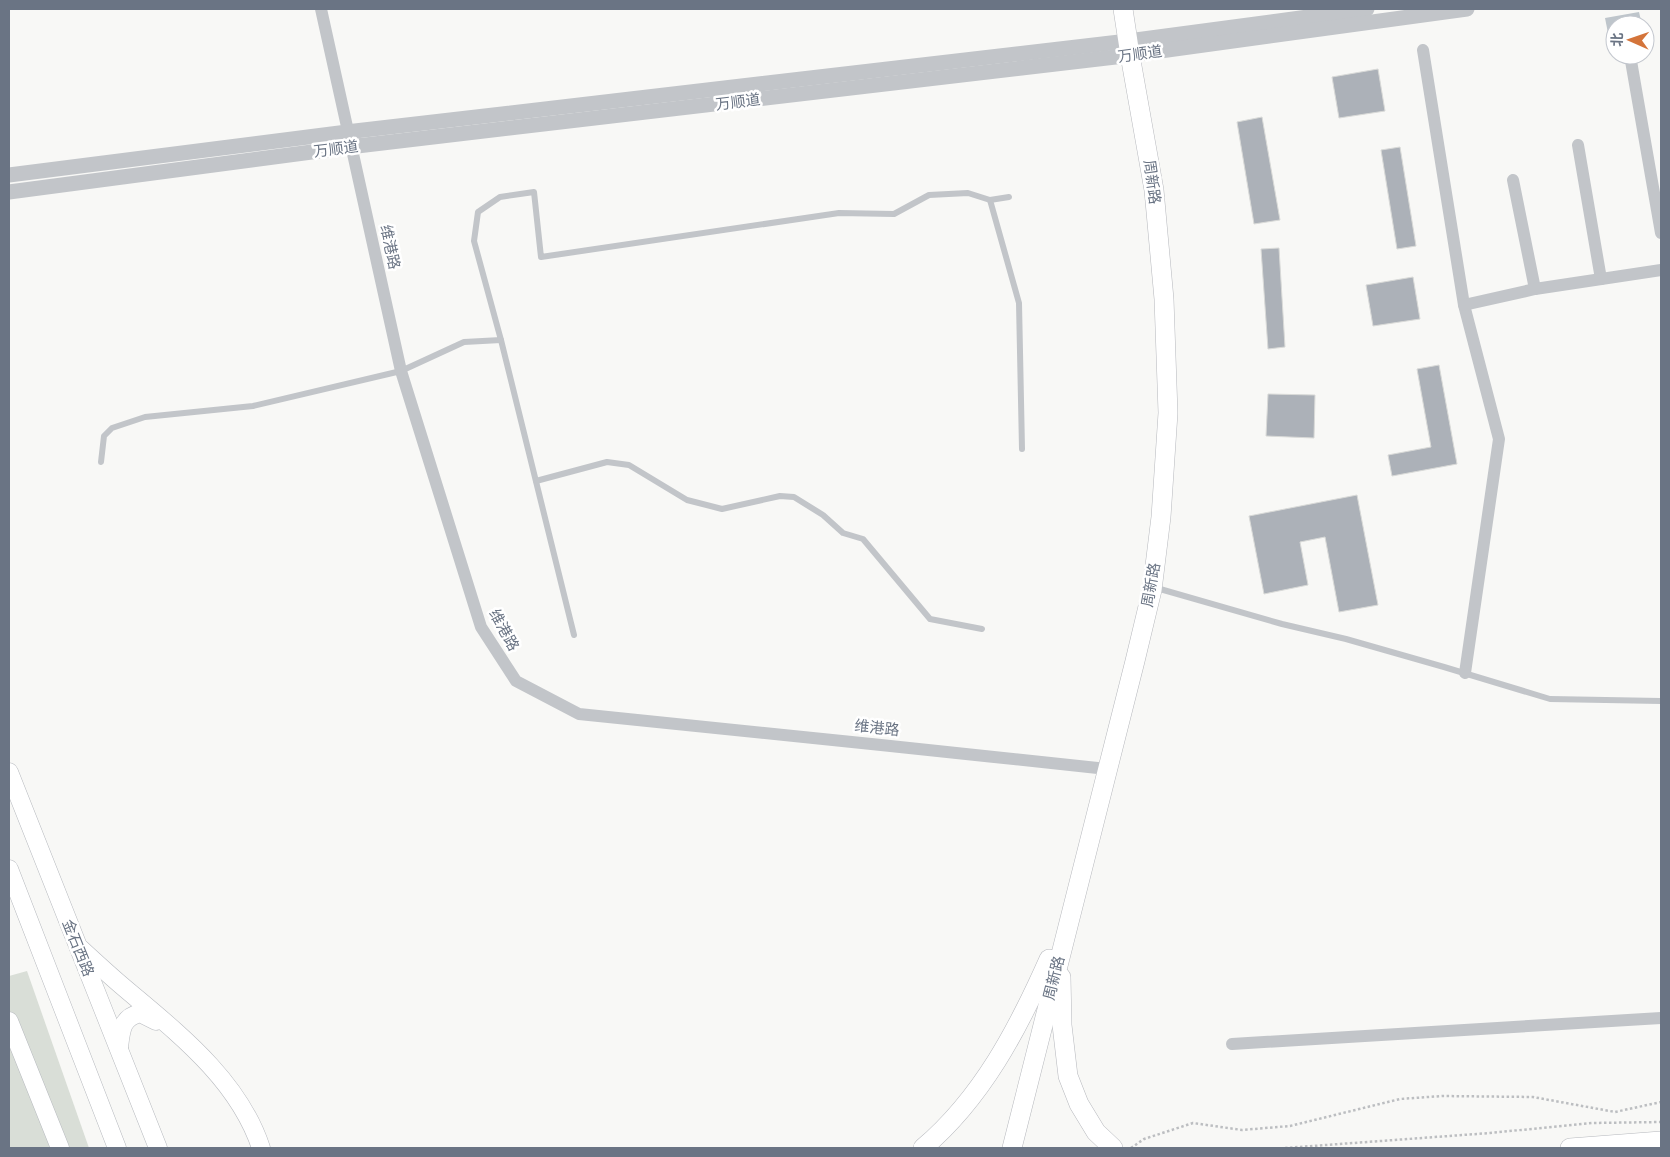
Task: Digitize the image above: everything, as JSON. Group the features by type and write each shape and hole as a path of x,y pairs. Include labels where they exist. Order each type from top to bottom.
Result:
{"main road":[{"name":"周新路","path":"1004,1148 1152,587 1161,517 1168,413 1164,299 1154,190 1117,9"},
{"name":"周新路","path":"1104,766 1145,583 1153,518 1160,411 1147,191 1126,49 1123,9"},
{"name":"金石西路","path":"9,772 158,1148"},
{"path":"9,869 114,1142"},
{"path":"78,947 202,1057 223,1080 241,1106 261,1148"},
{"name":"周新路","path":"1012,1148 1055,956"},
{"path":"923,1148 945,1128 984,1080 1005,1047 1055,956"},
{"path":"1055,956 1068,1076 1079,1104 1096,1132 1113,1148"},
{"path":"119,1049 120,1034 124,1022 131,1015 140,1013 155,1020 217,1083 236,1108 254,1148"},
{"path":"9,1021 59,1148"},
{"path":"9,1030 59,1148"},
{"path":"1570,1148 1661,1141"}],"street":[{"name":"维港路","path":"321,9 353,139 404,369 487,624 522,677 581,708 1104,766"},
{"name":"维港路","path":"328,9 353,139"},
{"name":"万顺道","path":"1126,49 1366,9"},
{"name":"万顺道","path":"9,175 353,139 1126,49 1396,14 1467,9"},
{"path":"1423,50 1464,305 1499,439 1466,673"},
{"path":"1632,65 1661,233"},
{"name":"万顺道","path":"9,192 353,139"},
{"path":"1578,144 1601,279"},
{"path":"1513,180 1535,289"},
{"path":"1464,305 1535,289 1661,270"},
{"path":"1232,1044 1661,1018"}],"lane":[{"path":"574,635 502,340 474,241 478,212 500,196 534,192 541,257 838,212 894,214 929,195 968,193 990,200 1009,197"},
{"path":"990,200 1018,303 1022,449"},
{"path":"101,462 104,436 112,428 145,417 253,406 404,369 464,342 502,340"},
{"path":"536,481 606,462 629,465 687,500 722,509 780,496 794,497 823,514 843,533 863,539 930,619 982,630"},
{"path":"1152,587 1282,624 1346,639 1550,699 1661,701"}],"path":[{"path":"1131,1148 1144,1139 1193,1123 1242,1130 1290,1126 1400,1099 1442,1096 1533,1097 1615,1112 1661,1102"},
{"path":"1285,1148 1490,1133 1592,1123 1661,1122"}],"shaded area":[{"path":"1639,12 1640,15 1622,15"},
{"path":"27,971 89,1148 9,1148 9,976"}],"building":[{"path":"1378,69 1385,111 1339,118 1332,77"},
{"path":"1262,117 1280,220 1254,224 1237,122"},
{"path":"1400,147 1416,246 1397,249 1381,150"},
{"path":"1279,248 1285,347 1268,349 1261,249"},
{"path":"1413,277 1420,319 1373,326 1366,285"},
{"path":"1439,365 1457,464 1392,476 1388,455 1431,447 1417,369"},
{"path":"1268,394 1315,395 1314,438 1266,436"},
{"path":"1357,495 1378,605 1339,612 1325,537 1300,542 1308,585 1264,594 1249,516"}]}
